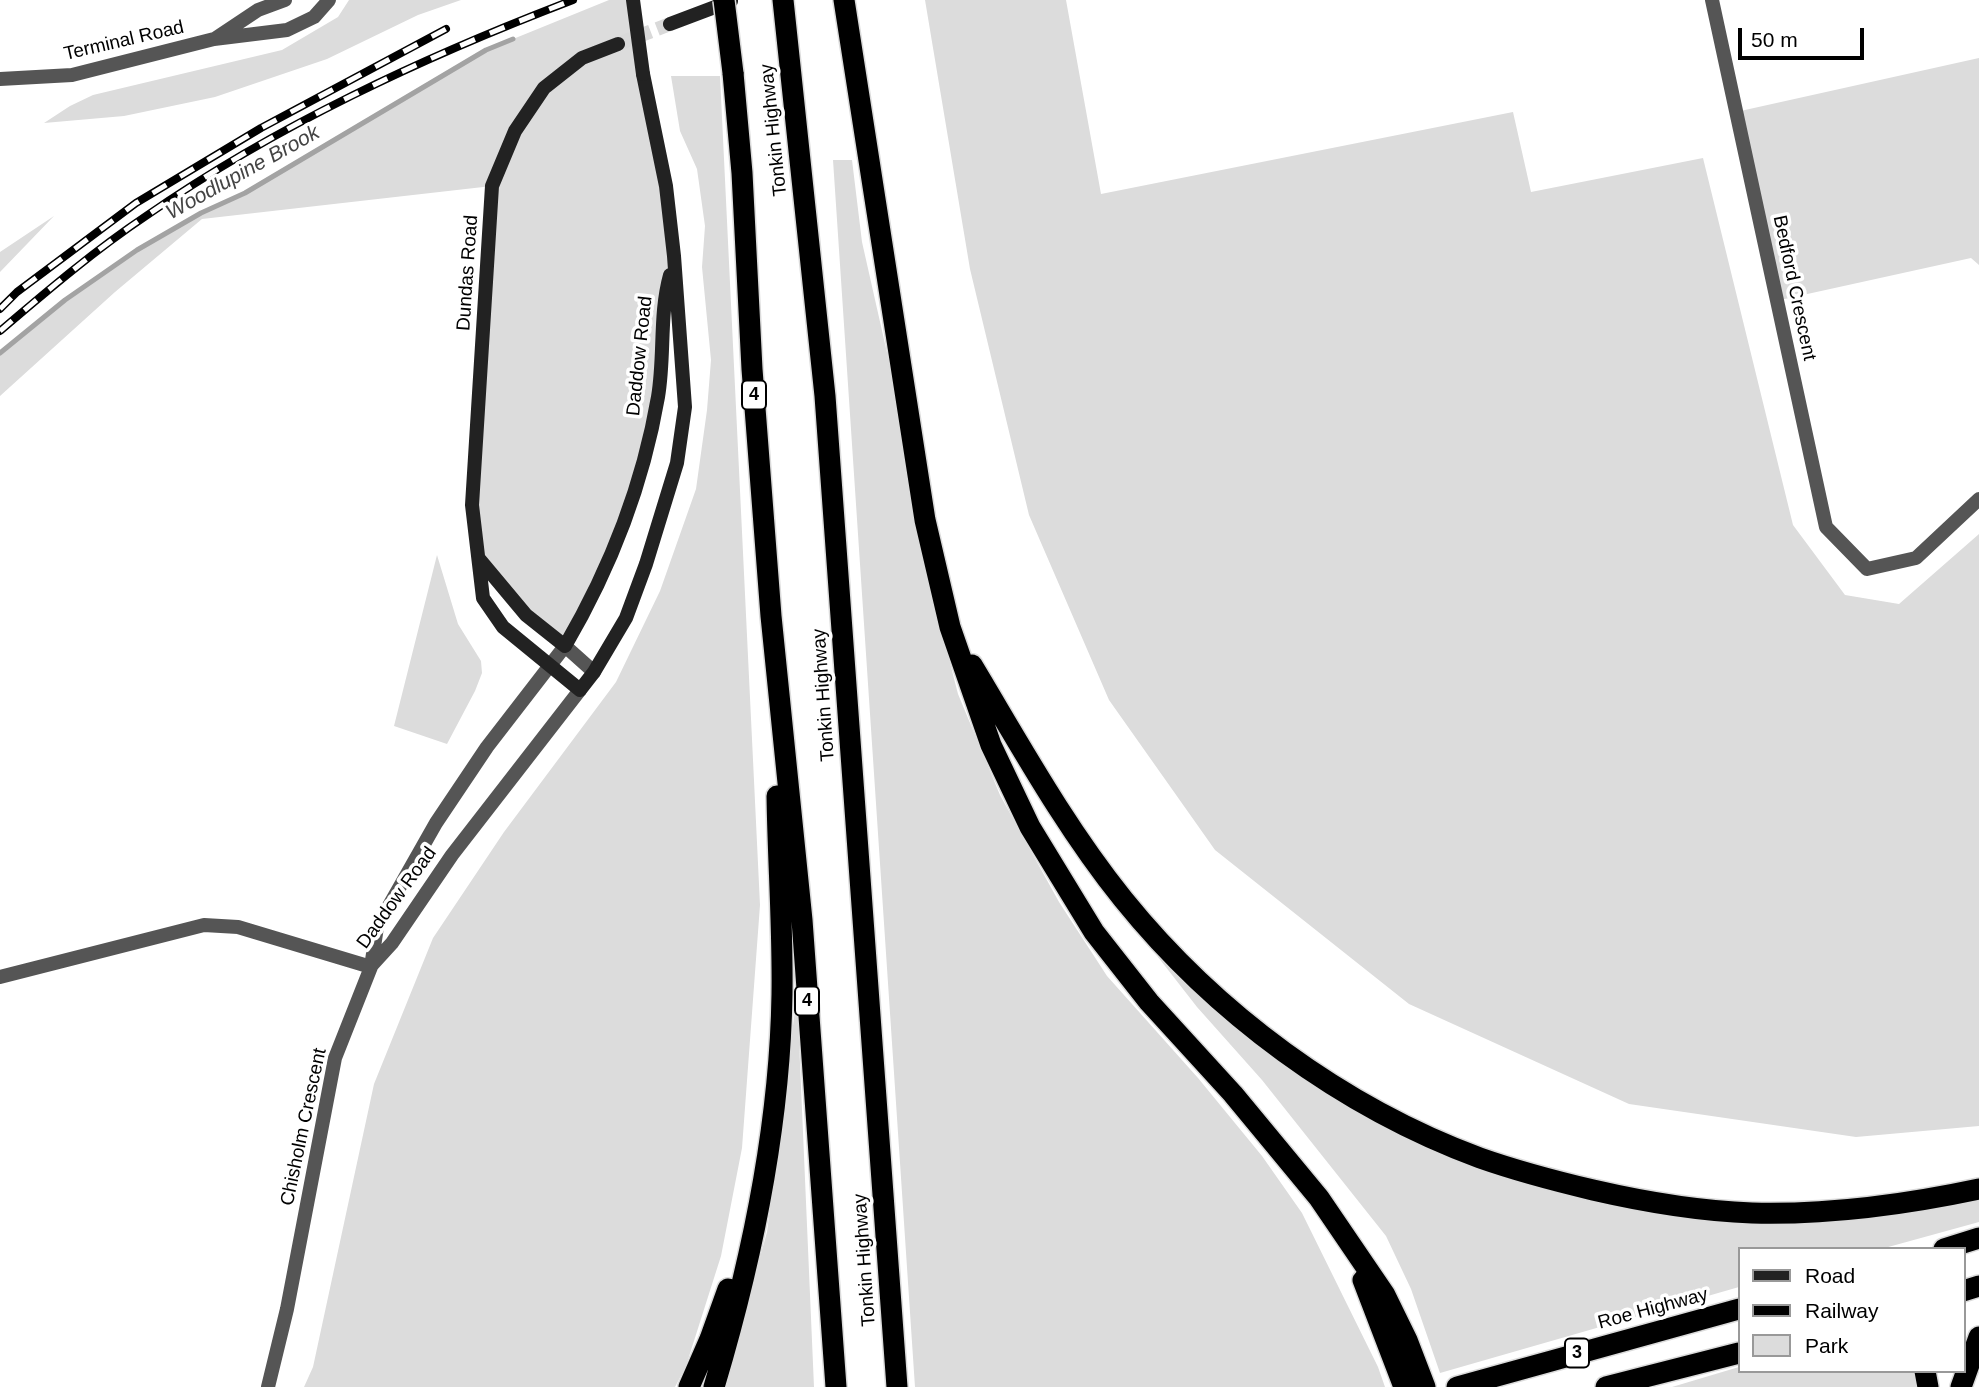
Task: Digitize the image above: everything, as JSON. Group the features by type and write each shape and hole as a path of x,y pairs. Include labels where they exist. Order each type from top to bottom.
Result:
{"highway":[{"name":"Tonkin Highway","path":"724,0 742,173 752,369 771,616 802,920 836,1387"},
{"name":"Tonkin Highway","path":"783,0 825,396 897,1387"},
{"path":"845,6 925,520 950,628 991,745 1030,827 1094,932 1149,1002 1233,1094 1319,1198 1413,1382"},
{"path":"714,1387 752,1243 774,1106 782,995 771,616"},
{"path":"950,628 1066,820 1123,900 1184,966 1244,1020 1302,1065 1360,1101 1422,1134 1480,1158 1545,1179 1617,1196 1683,1207 1751,1213 1822,1212 1934,1199 1979,1189"},
{"path":"689,1387 710,1339 742,1248 768,1150"},
{"path":"1950,1247 1979,1238"},
{"name":"Roe Highway","path":"1457,1387 1738,1309"},
{"path":"1698,1321 1738,1315"},
{"path":"1961,1387 1979,1337"},
{"name":"3","path":"1606,1387 1738,1353"}],"main road":[{"name":"Daddow Road","path":"580,690 594,672 626,618 646,564 677,463 685,407 666,186 643,74 633,0"},
{"path":"670,24 732,0"},
{"name":"Dundas Road","path":"580,690 503,627 483,598 472,505 492,186 515,131 544,88 582,58 618,44"},
{"name":"Daddow Road","path":"565,646 611,555 644,463 658,394 662,321 674,256"},
{"path":"480,561 526,615 565,646"}],"street":[{"name":"Terminal Road","path":"214,39 258,10 285,0"},
{"name":"Terminal Road","path":"0,79 72,75 214,39 270,34 294,28 314,17 329,0"},
{"name":"Bedford Crescent","path":"1712,0 1826,527 1867,569 1916,558 1979,499"},
{"name":"Daddow Road","path":"370,967 377,927 436,823 487,747 565,646"},
{"path":"565,646 594,672"},
{"name":"Daddow Road","path":"370,967 392,943 452,855 580,690"},
{"path":"0,977 204,925 238,927 370,967"},
{"name":"Chisholm Crescent","path":"268,1387 287,1308 335,1058 370,967"}],"green space":[{"path":"349,0 461,0 418,15 327,59 215,97 124,116 44,123 93,95 282,50 338,17"},
{"path":"609,0 633,0 674,256 644,463 565,646 480,560 472,505 492,186 202,219 115,292 0,396 0,353 65,300 137,250 201,213 245,193 486,50"},
{"path":"925,0 1066,0 1101,194 1513,112 1531,192 1703,158 1793,525 1845,595 1899,604 1979,534 1979,1126 1856,1137 1629,1104 1409,1004 1215,850 1109,700 1029,515 970,269"},
{"path":"1979,58 1979,265 1971,258 1771,302 1736,112"},
{"path":"671,76 720,76 760,905 742,1148 721,1256 686,1366 675,1387 304,1387 313,1367 374,1084 433,938 504,832 616,682 660,591 696,489 711,360 702,267 705,226 697,169 680,131"},
{"path":"833,160 852,160 862,242 899,406 918,538 958,694 1000,795 1059,902 1107,976 1198,1078 1262,1156 1302,1213 1378,1367 1385,1387 915,1387"},
{"path":"54,216 0,272 0,252"},
{"path":"437,555 458,624 481,661 482,673 447,744 394,726"},
{"path":"1166,951 1209,992 1436,1142 1690,1212 1979,1196 1979,1222 1888,1247 1738,1247 1738,1287 1440,1373 1411,1289 1386,1236 1262,1080 1197,1007 1158,957"},
{"path":"797,994 814,1387 724,1387 767,1232"},
{"path":"1738,1367 1738,1373 1916,1373 1919,1387 1672,1387"}],"waterway":[{"name":"Woodlupine Brook","path":"0,353 65,300 137,250 201,213 245,193 486,50 513,39"}],"tunnel":[{"path":"618,44 670,24"}],"railway":[{"path":"0,331 127,229 247,152 407,69 573,0"},
{"path":"0,309 17,292 136,203 261,128 446,29"}]}
